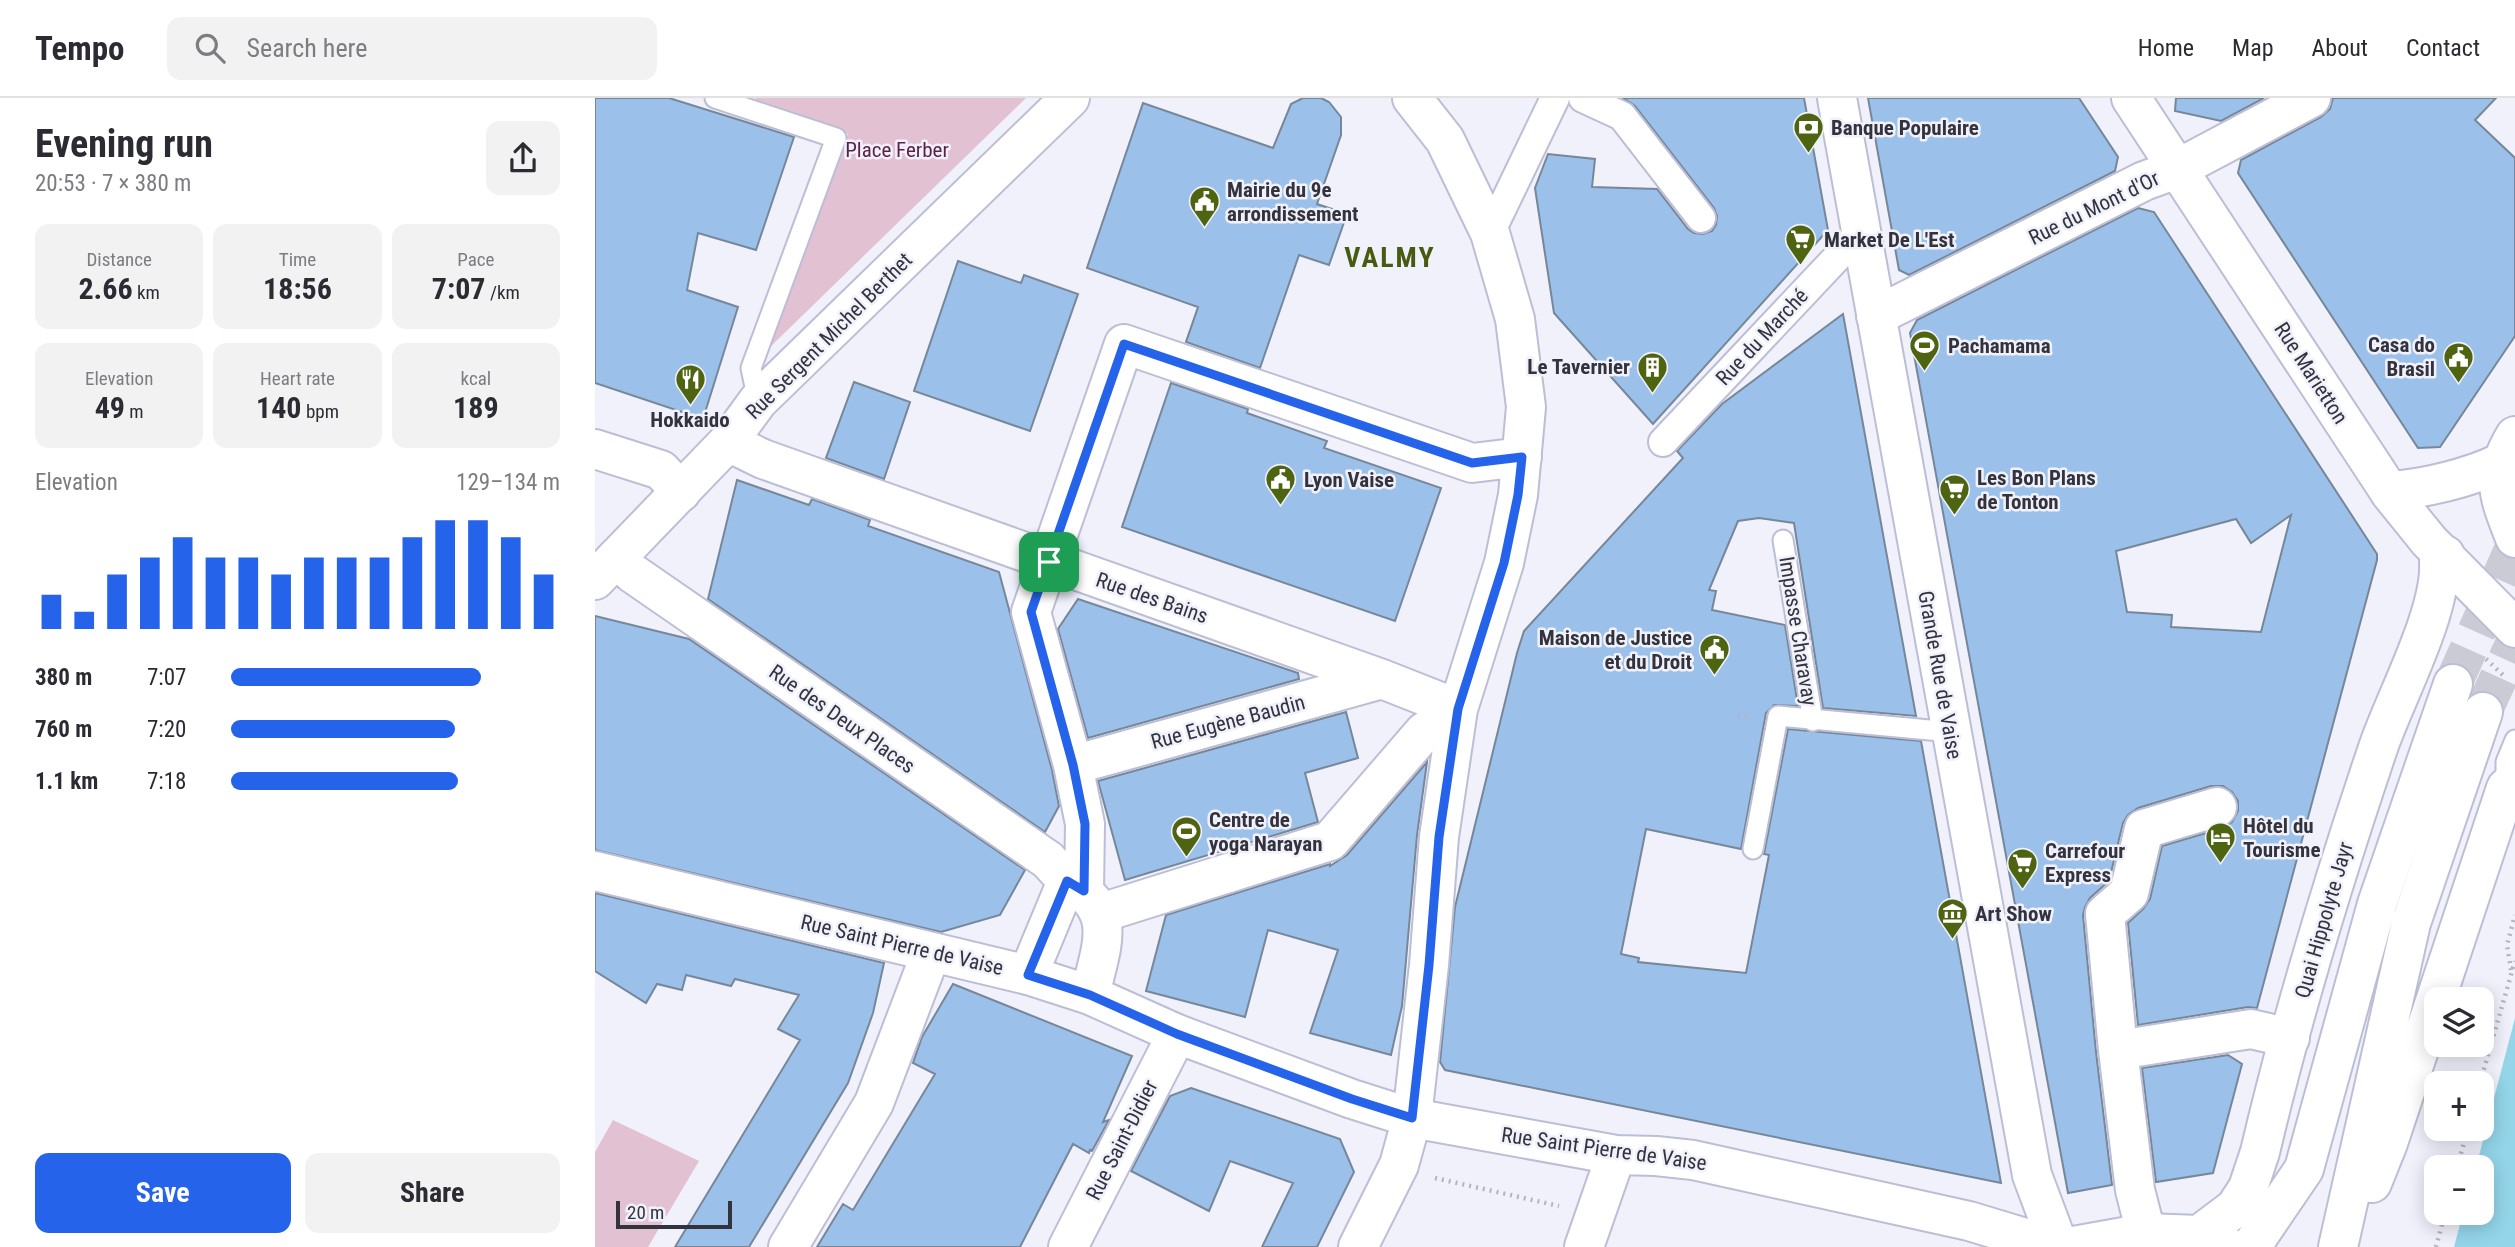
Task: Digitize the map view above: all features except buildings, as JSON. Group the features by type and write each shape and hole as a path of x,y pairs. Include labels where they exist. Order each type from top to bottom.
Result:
{"street":[{"name":"Rue Sergent Michel Berthet","path":"606,569 729,442 758,401 1070,98"},
{"path":"1358,1247 1399,1165 1412,1118 1429,965 1439,837 1458,709 1504,563 1518,495 1526,407 1515,319 1490,233 1445,140 1412,98"},
{"path":"1490,233 1555,98"},
{"path":"1583,98 1622,116 1701,218"},
{"name":"Grande Rue de Vaise","path":"1837,98 2032,1175 2057,1247"},
{"name":"Rue Marietton","path":"2131,98 2389,491 2429,541 2515,628"},
{"name":"Rue du Mont d'Or","path":"1877,316 2144,181 2177,169 2311,98"},
{"name":"Rue du Marché","path":"1663,442 1861,232"},
{"path":"1090,995 1102,939 1084,895 1085,824 1073,765 1031,612 1124,344 1472,463 1522,457"},
{"name":"Rue des Bains","path":"729,442 763,459 1458,709"},
{"path":"595,449 661,470 681,492"},
{"path":"2389,491 2421,488 2483,471 2507,449"},
{"path":"2507,449 2500,499 2515,538"},
{"name":"Quai Hippolyte Jayr","path":"2214,1241 2248,1188 2338,865 2381,739 2423,635 2440,579 2439,562 2445,555"},
{"name":"Rue des Deux Places","path":"606,569 638,578 1048,860 1084,895"},
{"name":"Rue Eugène Baudin","path":"1073,765 1382,680"},
{"path":"2251,1247 2304,1169 2377,904 2453,684"},
{"path":"1028,975 1084,895 1331,841 1424,732 1458,709"},
{"path":"2338,1247 2411,923 2483,712"},
{"path":"2346,1247 2388,1143 2510,784"},
{"path":"2146,1233 2133,1181 2117,1050 2105,914 2129,893 2144,830 2217,807"},
{"name":"Rue Saint Pierre de Vaise","path":"595,871 1028,975 1090,995 1177,1034 1352,1099 1412,1118 1616,1155 1693,1160 1969,1221 2057,1247"},
{"path":"788,1247 874,1103 932,953"},
{"path":"2117,1050 2251,1030 2290,1038"},
{"name":"Rue Saint-Didier","path":"1068,1247 1177,1034"},
{"path":"1584,1247 1616,1155"},
{"path":"2068,1247 2146,1233 2214,1241"}],"lane":[{"path":"715,98 836,138 751,368 758,401"},
{"name":"Impasse Charavay","path":"1783,540 1813,721"},
{"name":"Impasse Charavay","path":"1753,849 1778,716 1951,732"},
{"path":"2510,784 2505,762 2515,740"}],"path":[{"path":"2511,971 2507,945 2515,915"},
{"path":"2483,1071 2515,961"},
{"path":"1432,1177 1566,1206"},
{"path":"2436,1247 2442,1225"}],"green space":[{"name":"Place Ferber","path":"755,98 1026,98 766,351 848,134 759,103"},
{"path":"613,1120 699,1161 648,1247 595,1247 595,1152"}],"water":[{"path":"2515,1018 2515,1247 2454,1247 2460,1225 2494,1225 2494,1155 2479,1155 2483,1141 2494,1141 2494,1098"}],"tunnel":[{"path":"2453,684 2515,545"},
{"path":"2483,712 2515,642"}],"place":[{"name":"Banque Populaire","path":"1808,155"},
{"name":"Mairie du 9e arrondissement","path":"1204,229"},
{"name":"Market De L'Est","path":"1801,267"},
{"name":"Pachamama","path":"1925,373"},
{"name":"Casa do Brasil","path":"2458,384"},
{"name":"Le Tavernier","path":"1653,394"},
{"name":"Hokkaido","path":"690,407"},
{"name":"Lyon Vaise","path":"1281,507"},
{"name":"Les Bon Plans de Tonton","path":"1954,517"},
{"name":"Maison de Justice et du Droit","path":"1715,677"},
{"name":"Centre de yoga Narayan","path":"1186,859"},
{"name":"Hôtel du Tourisme","path":"2220,865"},
{"name":"Carrefour Express","path":"2022,890"},
{"name":"Art Show","path":"1952,941"}],"district":[{"name":"VALMY","path":"1390,257"}],"route":[{"path":"1124,344 1472,463 1522,457 1518,495 1504,563 1458,709 1439,837 1429,965 1412,1118 1352,1099 1177,1034 1090,995 1028,975 1067,881 1084,891 1085,824 1073,765 1031,612 1049,562 1124,344"}]}
